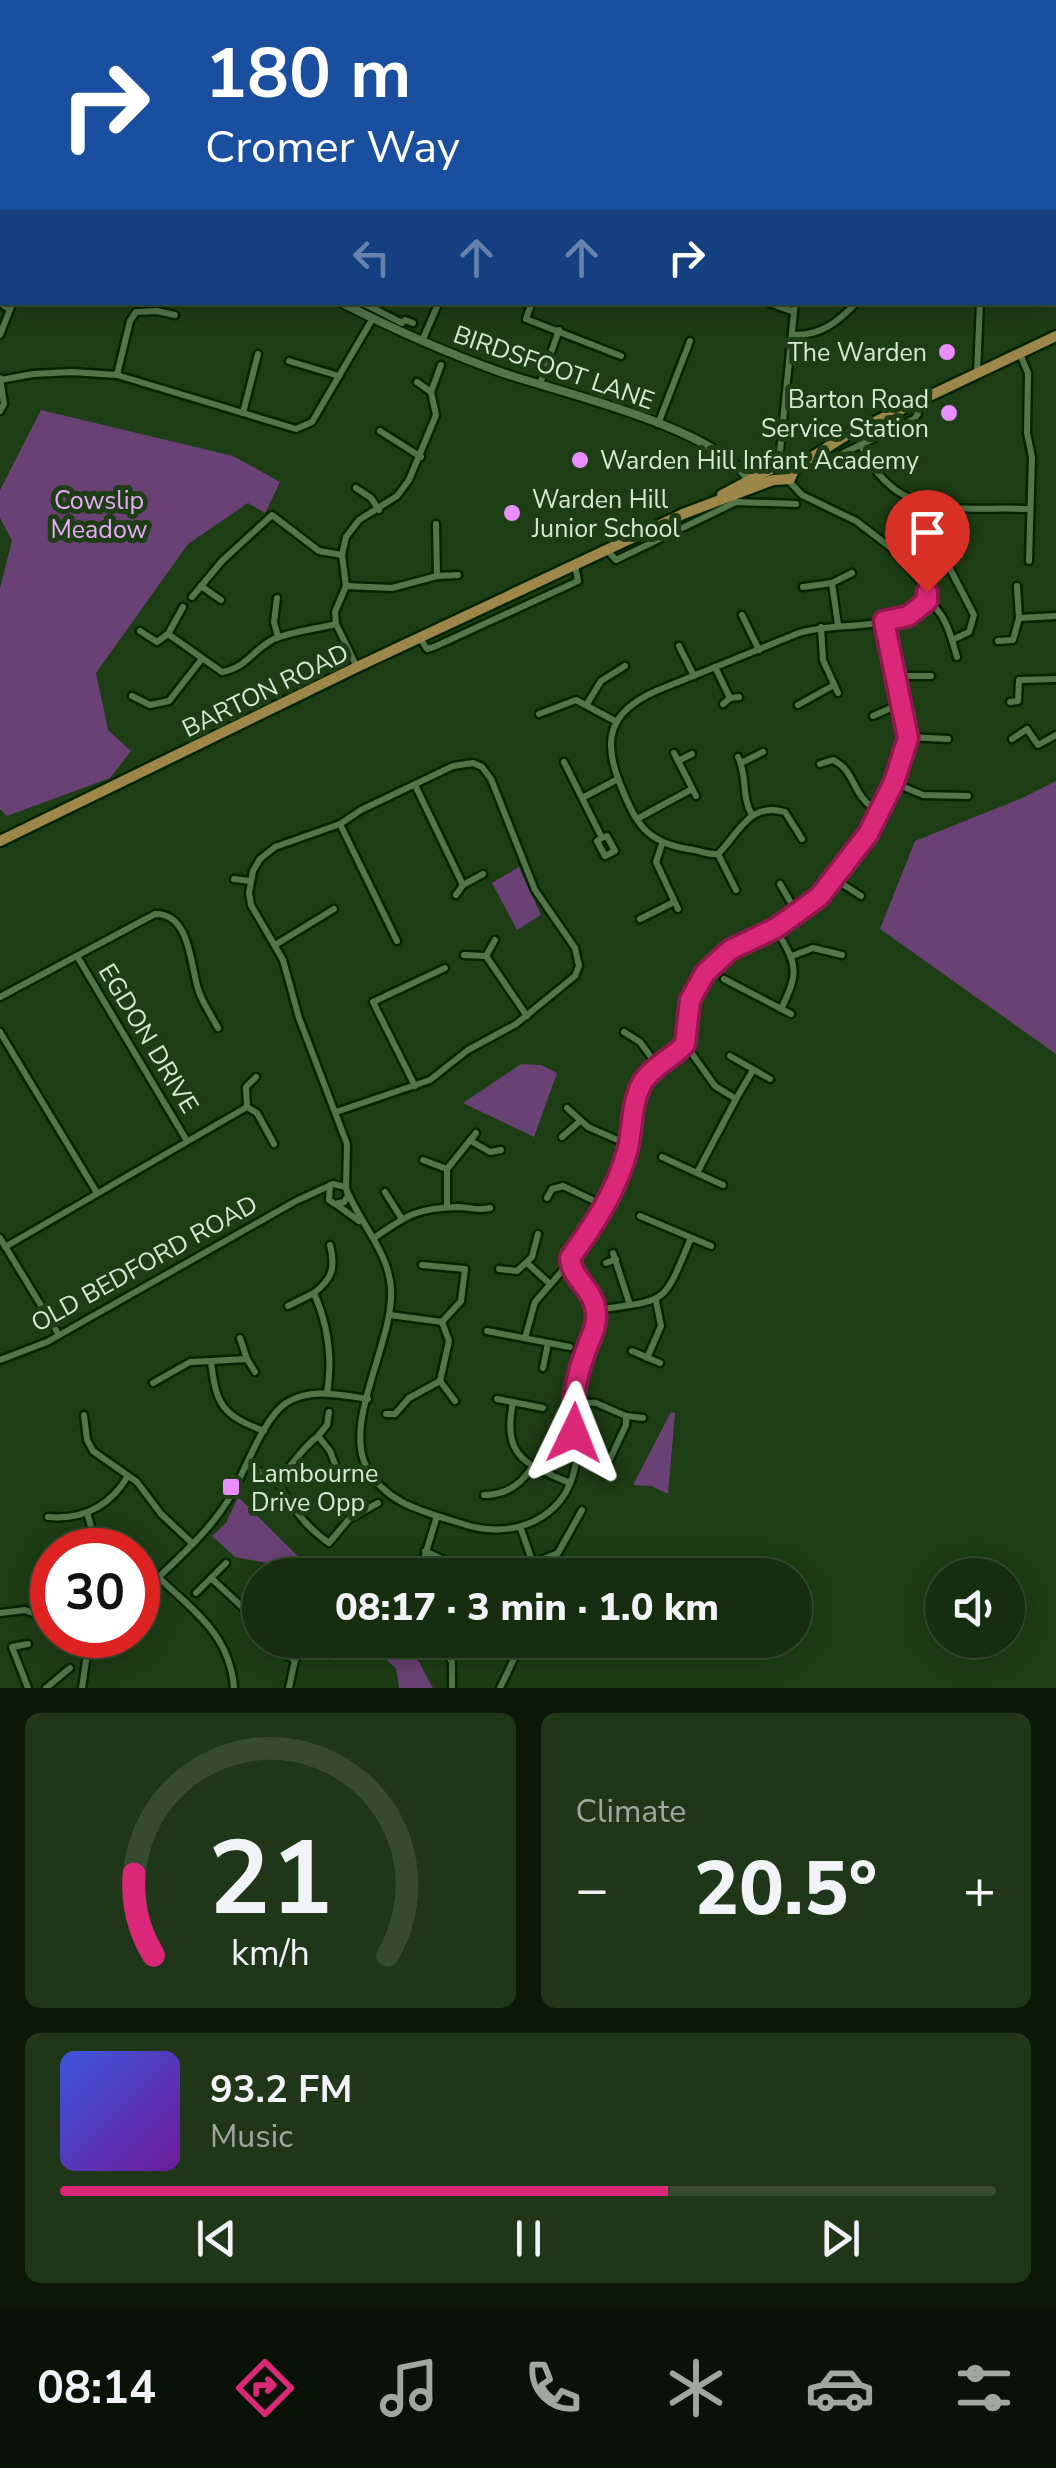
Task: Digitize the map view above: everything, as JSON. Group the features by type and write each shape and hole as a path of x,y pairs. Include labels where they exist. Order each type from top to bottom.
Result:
{"highway":[{"path":"795,468 790,463 780,465 777,474 785,480 794,475 795,468 836,441 1056,336"},
{"name":"BARTON ROAD","path":"718,499 748,479 780,465"},
{"name":"BARTON ROAD","path":"0,841 607,550 718,499 772,480 785,480"}],"street":[{"path":"359,305 401,327 405,320 413,323"},
{"name":"BIRDSFOOT LANE","path":"359,305 373,318 401,327 422,342 658,424 728,456 748,479"},
{"path":"422,342 437,305"},
{"path":"531,305 526,319 621,356"},
{"path":"775,305 794,312"},
{"path":"780,465 795,305"},
{"path":"792,335 826,330 854,305"},
{"path":"977,373 980,305"},
{"path":"0,336 11,306"},
{"path":"117,375 130,321 136,312 174,315"},
{"path":"0,411 4,404 0,379 72,372 117,375 296,429 312,422 373,318"},
{"path":"540,384 559,330"},
{"path":"658,424 690,341"},
{"path":"243,413 258,354"},
{"path":"1019,354 1028,374 1027,433 1032,457 1030,561"},
{"path":"289,361 339,376"},
{"path":"357,667 336,624 336,612 346,586 342,555 352,528 397,496 420,456 436,415 431,392 442,365"},
{"path":"417,382 431,392"},
{"path":"827,460 916,417 914,403"},
{"path":"380,431 420,456"},
{"path":"861,445 876,475 912,502 1030,509"},
{"path":"785,480 802,496 856,520 890,546 924,586 927,601 938,610 957,658"},
{"path":"356,488 371,498 379,510"},
{"name":"BARTON ROAD","path":"607,550 616,560 736,502 778,498 796,504"},
{"path":"192,597 222,560 272,515 319,551 342,555"},
{"path":"436,524 437,576"},
{"path":"946,561 955,569 974,622 969,632 952,640"},
{"name":"BARTON ROAD","path":"420,638 427,648 434,647 578,580 575,566"},
{"path":"803,587 832,583 852,573"},
{"path":"346,586 392,588 437,576 458,575"},
{"path":"832,583 838,625"},
{"path":"201,586 220,600"},
{"path":"998,640 1013,640 1018,618 1017,586"},
{"path":"528,587 534,600"},
{"path":"277,598 274,622 278,637"},
{"path":"718,854 662,844 636,819 609,748 617,722 646,696 715,667 821,627 908,616 927,601"},
{"path":"140,632 157,642 168,634 184,607"},
{"path":"742,615 759,650"},
{"path":"1018,618 1056,616"},
{"path":"736,1099 715,1086 685,1044 690,1000 705,973 730,950 798,915 834,879 880,812 908,738 884,621"},
{"path":"168,634 222,672 239,668 278,637 336,624"},
{"path":"798,705 836,689 823,660 821,627"},
{"path":"678,646 694,676"},
{"path":"132,696 150,705 169,701 200,660"},
{"path":"587,704 600,681 624,666"},
{"path":"715,667 731,700"},
{"path":"896,676 930,676"},
{"path":"1010,702 1018,701 1018,680 1056,678"},
{"path":"539,714 568,700 587,704 617,722"},
{"path":"874,716 902,703"},
{"path":"1012,738 1027,729 1038,745 1056,735"},
{"path":"908,738 942,737"},
{"path":"752,816 745,804 740,760 763,752"},
{"path":"636,819 694,792 676,757 692,754"},
{"path":"820,764 833,760 842,765 861,801 880,812"},
{"path":"564,762 602,838"},
{"path":"336,1112 430,1080 468,1050 527,1016 574,976 579,966 575,948 544,908 526,873 487,772 473,763 462,763 361,810 340,824 275,847 260,858 250,881 251,905 276,945 290,979 299,1018 347,1144 347,1190 387,1266 390,1315 361,1431 366,1467 384,1492 436,1516 493,1532 520,1529 560,1500 570,1483 576,1450 573,1402 596,1310 590,1290 569,1264"},
{"path":"584,797 618,779"},
{"path":"894,782 924,795 968,796"},
{"path":"414,785 463,885"},
{"path":"956,785 956,795"},
{"path":"718,854 736,829 752,816 776,809 792,818 793,830 802,839"},
{"path":"340,824 396,941"},
{"path":"640,919 676,905 656,862 662,844"},
{"path":"718,854 736,890"},
{"path":"456,895 463,885 483,874"},
{"path":"234,879 250,881"},
{"path":"834,879 854,886 861,896"},
{"path":"724,885 732,880"},
{"path":"780,884 798,915"},
{"path":"778,902 787,896"},
{"path":"276,945 334,910"},
{"path":"0,996 155,914 171,917 177,923 194,964 200,995 218,1028"},
{"path":"776,928 792,956 795,976 780,1009"},
{"path":"486,956 495,940"},
{"path":"792,956 812,948 842,954"},
{"path":"464,955 486,956"},
{"name":"EGDON DRIVE","path":"77,956 187,1141"},
{"path":"486,956 527,1016"},
{"path":"362,1007 445,968"},
{"path":"724,979 791,1014"},
{"path":"373,1002 415,1086"},
{"path":"0,1032 97,1193"},
{"path":"624,1032 640,1042 657,1065"},
{"path":"525,1338 535,1302 569,1264 606,1207 628,1145 642,1083 657,1065 685,1044"},
{"path":"730,1056 770,1079"},
{"path":"698,1171 754,1070"},
{"path":"247,1107 246,1087 256,1077"},
{"path":"6,1247 247,1107"},
{"path":"247,1107 257,1113 274,1144"},
{"path":"567,1108 607,1138 628,1145"},
{"path":"562,1137 580,1121"},
{"path":"446,1207 447,1168 476,1133"},
{"path":"471,1141 490,1152 501,1150"},
{"path":"662,1157 723,1185"},
{"path":"422,1160 447,1168"},
{"name":"OLD BEDFORD ROAD","path":"0,1360 58,1335 296,1201 308,1198 331,1184 344,1170"},
{"path":"559,1173 560,1186"},
{"path":"347,1190 331,1184 328,1196 364,1225"},
{"path":"547,1198 552,1189 560,1186 606,1207"},
{"path":"308,1198 344,1202 347,1190"},
{"path":"385,1192 402,1219"},
{"path":"374,1238 413,1211 490,1208"},
{"path":"640,1216 710,1246"},
{"path":"499,1269 517,1272 528,1264 538,1234"},
{"path":"0,1238 58,1335"},
{"path":"596,1310 656,1300 670,1288 691,1238"},
{"path":"288,1306 314,1294 328,1282 334,1261 330,1245"},
{"path":"606,1263 615,1256 630,1305"},
{"path":"528,1264 550,1284"},
{"path":"390,1315 442,1322 460,1301 465,1269 422,1265"},
{"path":"314,1294 328,1336 327,1393"},
{"path":"647,1358 661,1326 656,1300"},
{"path":"386,1414 395,1414 409,1398 440,1381 449,1341 442,1322"},
{"path":"487,1330 570,1346"},
{"path":"240,1338 254,1372"},
{"path":"542,1368 548,1343"},
{"path":"632,1350 660,1363"},
{"path":"153,1384 190,1362 247,1359"},
{"path":"211,1360 214,1391 223,1408 235,1420 264,1431"},
{"path":"440,1381 455,1401"},
{"path":"160,1575 227,1502 282,1405 306,1394 368,1399"},
{"path":"497,1399 542,1408"},
{"path":"514,1402 509,1435 520,1458 532,1468 570,1483"},
{"path":"573,1402 596,1404 643,1418"},
{"path":"277,1480 292,1466 300,1450 318,1436 329,1412"},
{"path":"84,1414 87,1440 93,1450 128,1476 192,1543"},
{"path":"610,1460 626,1425 626,1416"},
{"path":"318,1436 330,1451 341,1480"},
{"path":"248,1466 277,1480 288,1505 329,1543 349,1519 378,1503"},
{"path":"484,1495 515,1488 532,1468"},
{"path":"48,1517 65,1518 105,1505 128,1476"},
{"path":"368,1510 376,1519"},
{"path":"546,1558 558,1553 582,1510"},
{"path":"87,1512 91,1528"},
{"path":"423,1558 436,1516"},
{"path":"520,1529 532,1558"},
{"path":"425,1551 441,1558"},
{"path":"196,1593 226,1562"},
{"path":"211,1578 242,1607"},
{"path":"160,1579 215,1632 228,1652 234,1688"},
{"path":"0,1613 30,1611"},
{"path":"28,1644 12,1647 28,1688"},
{"path":"82,1688 87,1658"},
{"path":"288,1688 295,1660 292,1658"},
{"path":"450,1658 452,1688"},
{"path":"500,1688 514,1658"},
{"path":"46,1688 70,1668"}],"green space":[{"name":"Cowslip Meadow","path":"41,410 233,456 280,482 265,513 248,503 188,544 96,673 108,730 131,751 110,778 7,816 0,809 0,588 12,541 0,518 0,490"},
{"path":"1056,781 1056,1054 880,929 915,841"},
{"path":"519,867 541,915 517,930 492,883"},
{"path":"521,1064 541,1065 557,1073 534,1137 463,1103"},
{"path":"671,1412 675,1413 668,1494 651,1486 633,1485"},
{"path":"238,1497 300,1558 235,1557 212,1536 226,1523"},
{"path":"384,1658 415,1658 433,1688 399,1688 396,1668"}],"place":[{"name":"The Warden","path":"947,352"},
{"name":"Barton Road Service Station","path":"949,413"},
{"name":"Warden Hill Infant Academy","path":"580,460"},
{"name":"Warden Hill Junior School","path":"512,513"},
{"name":"Lambourne Drive Opp","path":"231,1487"}],"route":[{"path":"574,1433 576,1384 593,1334 596,1310 590,1290 570,1267 570,1258 606,1207 628,1145 642,1083 657,1065 682,1049 687,1039 690,1000 716,960 798,915 819,897 868,834 894,782 908,738 884,621 918,610 927,601 927,592"}]}
